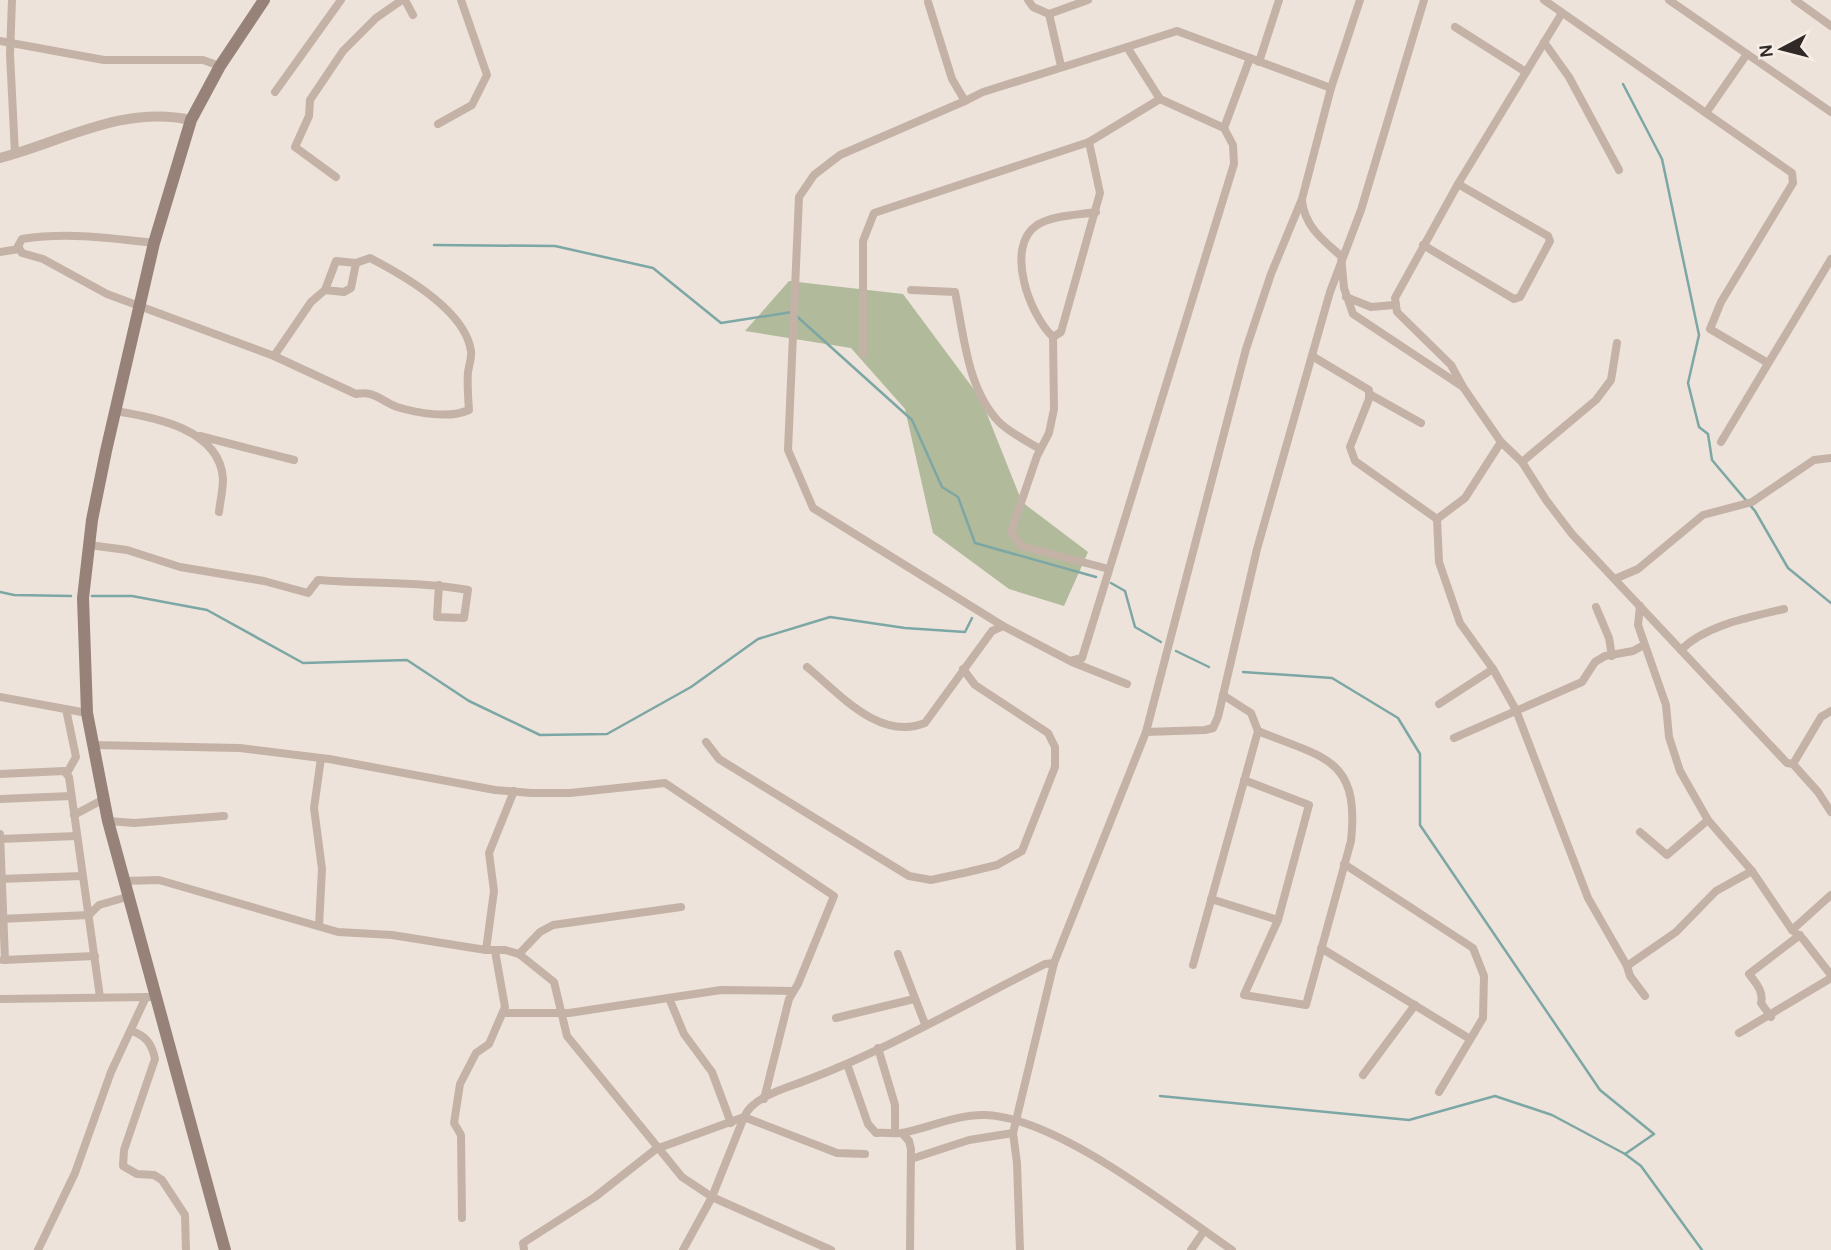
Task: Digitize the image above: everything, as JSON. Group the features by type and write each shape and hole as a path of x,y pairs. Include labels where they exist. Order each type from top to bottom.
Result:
{"main road":[{"path":"225,1250 150,997 108,821 86,713 83,598 89,545 115,411 154,243 191,120 220,66 264,0"}],"street":[{"path":"12,0 15,154"},
{"path":"275,92 341,0"},
{"path":"336,177 295,147 309,116 310,100 343,51 376,18 403,0 413,15"},
{"path":"1028,0 1033,7 1049,14 1088,0"},
{"path":"1259,62 1279,0"},
{"path":"1020,1250 1018,1174 1013,1133 1054,963 1146,732 1246,349 1270,274 1302,198 1331,88 1360,0"},
{"path":"1146,732 1213,728 1256,549 1341,256 1361,210 1424,0"},
{"path":"1544,0 1793,173 1793,183 1721,302 1710,329 1768,363"},
{"path":"1669,0 1831,112"},
{"path":"1795,0 1831,26"},
{"path":"438,124 472,105 487,75 464,1"},
{"path":"928,2 953,79 965,101"},
{"path":"1562,13 1423,245 1395,298 1394,306 1451,365 1501,442 1522,461 1546,500 1572,534 1617,578 1640,607 1661,625 1787,763 1793,764 1818,792 1831,812"},
{"path":"1049,14 1061,66"},
{"path":"1455,27 1526,72"},
{"path":"1128,684 1070,661 1003,626 813,508 788,450 799,197 814,175 841,155 983,92 1177,31 1331,88"},
{"path":"0,41 104,60 203,60 220,66"},
{"path":"1544,42 1569,77 1619,170"},
{"path":"1070,661 1082,658 1234,164 1233,145 1224,128 1160,99 1127,47"},
{"path":"1706,113 1747,54"},
{"path":"1224,128 1250,58"},
{"path":"863,354 863,241 874,213 1089,142 1160,99"},
{"path":"0,158 97,125 149,115 191,120"},
{"path":"1053,337 1061,332 1100,193 1089,142"},
{"path":"1423,245 1514,299 1520,297 1550,241 1548,236 1458,184"},
{"path":"1302,198 1304,215 1312,229 1341,256 1346,297 1353,314 1463,387"},
{"path":"1096,212 1051,219 1035,226 1026,241 1021,269 1026,291 1040,325 1053,337 1054,410 1049,433 1012,532 1021,546 1109,569"},
{"path":"19,249 18,242 22,239 43,236 98,236 154,243"},
{"path":"0,252 19,249 107,294 274,356 356,394 366,392 395,406 438,414 459,414 469,410 468,374 472,352 464,331 437,300 370,258 356,263 336,261 325,290 311,302 274,356"},
{"path":"1721,442 1831,259"},
{"path":"325,290 344,292 351,288 356,263"},
{"path":"911,290 955,292 971,370 981,399 1000,423 1041,449"},
{"path":"1346,297 1371,307 1394,306"},
{"path":"1522,461 1597,400 1611,380 1616,343"},
{"path":"1312,356 1369,390 1371,395 1421,423"},
{"path":"1371,395 1350,447 1355,461 1437,519"},
{"path":"115,411 146,416 200,436 294,460"},
{"path":"200,436 220,467 223,480 219,512"},
{"path":"1437,519 1465,498 1501,442"},
{"path":"1617,578 1639,569 1703,514 1752,502 1814,460 1831,458"},
{"path":"1437,519 1439,562 1460,623 1493,669 1516,710 1588,898 1630,976 1645,996"},
{"path":"89,545 127,550 180,567 264,581 308,593 318,580 439,585 468,590 464,618 437,618 439,585"},
{"path":"1596,607 1609,638 1612,656"},
{"path":"1640,607 1637,616 1644,645 1666,705 1672,751 1708,820 1752,871 1831,977 1771,1017 1740,1032"},
{"path":"1681,650 1691,641 1714,630 1784,609"},
{"path":"807,667 868,717 890,727 910,729 925,723 992,631 1003,626"},
{"path":"1454,738 1583,682 1595,662 1605,656 1644,645"},
{"path":"706,742 719,759 909,876 931,880 997,866 1022,851 1055,767 1055,747 1048,733 975,685 963,669"},
{"path":"1439,704 1493,669"},
{"path":"1193,965 1258,732 1251,713 1223,695"},
{"path":"0,697 86,713"},
{"path":"66,709 76,757 67,774 100,997"},
{"path":"1793,764 1821,717 1831,711"},
{"path":"1244,780 1309,805 1279,920 1244,995 1306,1005 1344,864 1353,816 1350,793 1333,762 1258,732"},
{"path":"92,745 240,748 321,758 514,791 570,793 665,783 834,895 793,990 764,1099"},
{"path":"319,926 322,869 314,808 321,758"},
{"path":"0,774 67,774"},
{"path":"462,1218 461,1135 454,1124 456,1097 470,1064 489,1044 503,1013 505,1001 491,951 494,891 489,853 514,791"},
{"path":"0,799 71,796"},
{"path":"74,815 104,799"},
{"path":"108,821 134,823 225,816"},
{"path":"1640,832 1667,856 1708,820"},
{"path":"0,834 3,960 95,956"},
{"path":"0,839 77,836"},
{"path":"1344,864 1473,948 1484,976 1483,1018 1439,1092"},
{"path":"1627,966 1676,932 1716,891 1752,871"},
{"path":"1,879 82,876"},
{"path":"123,881 159,880 338,932 392,935 519,954 554,982 566,1036 591,1063 656,1149 682,1177 712,1197 812,1246 831,1250"},
{"path":"1771,1017 1761,1003 1763,996 1748,974 1796,933 1831,895"},
{"path":"2,918 89,915 99,905 127,897"},
{"path":"1211,899 1279,920"},
{"path":"519,954 540,932 553,925 681,907"},
{"path":"1321,948 1470,1039"},
{"path":"898,954 925,1024"},
{"path":"683,1250 712,1197 748,1108 847,1064 1045,964 1054,963"},
{"path":"503,1013 562,1014 720,990 793,990"},
{"path":"0,999 150,997 111,1072 75,1173 38,1250"},
{"path":"669,998 684,1034 712,1072 731,1122"},
{"path":"836,1018 914,999"},
{"path":"1363,1075 1415,1005"},
{"path":"132,1031 140,1034 153,1046 155,1059 124,1150 124,1166 137,1174 154,1175 162,1180 186,1215 186,1250"},
{"path":"878,1048 895,1105 898,1132 909,1140 910,1250"},
{"path":"847,1064 872,1130 876,1133 898,1132 984,1115 1018,1120 1089,1153 1231,1250"},
{"path":"524,1250 523,1242 531,1235 576,1211 656,1149 744,1117 826,1146 832,1151 865,1154"},
{"path":"911,1159 969,1140 1013,1133"},
{"path":"1191,1250 1204,1231"}],"green space":[{"path":"789,281 903,294 981,399 1022,502 1088,552 1064,606 1009,589 933,533 905,409 851,348 745,331"}],"waterway":[{"path":"1623,84 1662,159 1699,335 1688,383 1699,427 1708,434 1712,460 1755,511 1788,568 1831,603"},
{"path":"434,245 555,246 653,268 721,323 792,312 912,420 942,487 958,497 975,543 1096,577"},
{"path":"1111,583 1125,591 1135,627 1161,642"},
{"path":"0,592 14,595 71,596"},
{"path":"92,596 132,596 207,610 303,663 407,660 469,701 540,735 607,734 691,687 758,639 830,617 905,628 965,632 972,618"},
{"path":"1176,651 1209,667"},
{"path":"1243,672 1332,678 1398,718 1420,754 1420,825 1600,1090 1654,1134 1625,1154 1641,1166 1702,1250"},
{"path":"1160,1096 1409,1120 1495,1096 1552,1115 1625,1154"}]}
